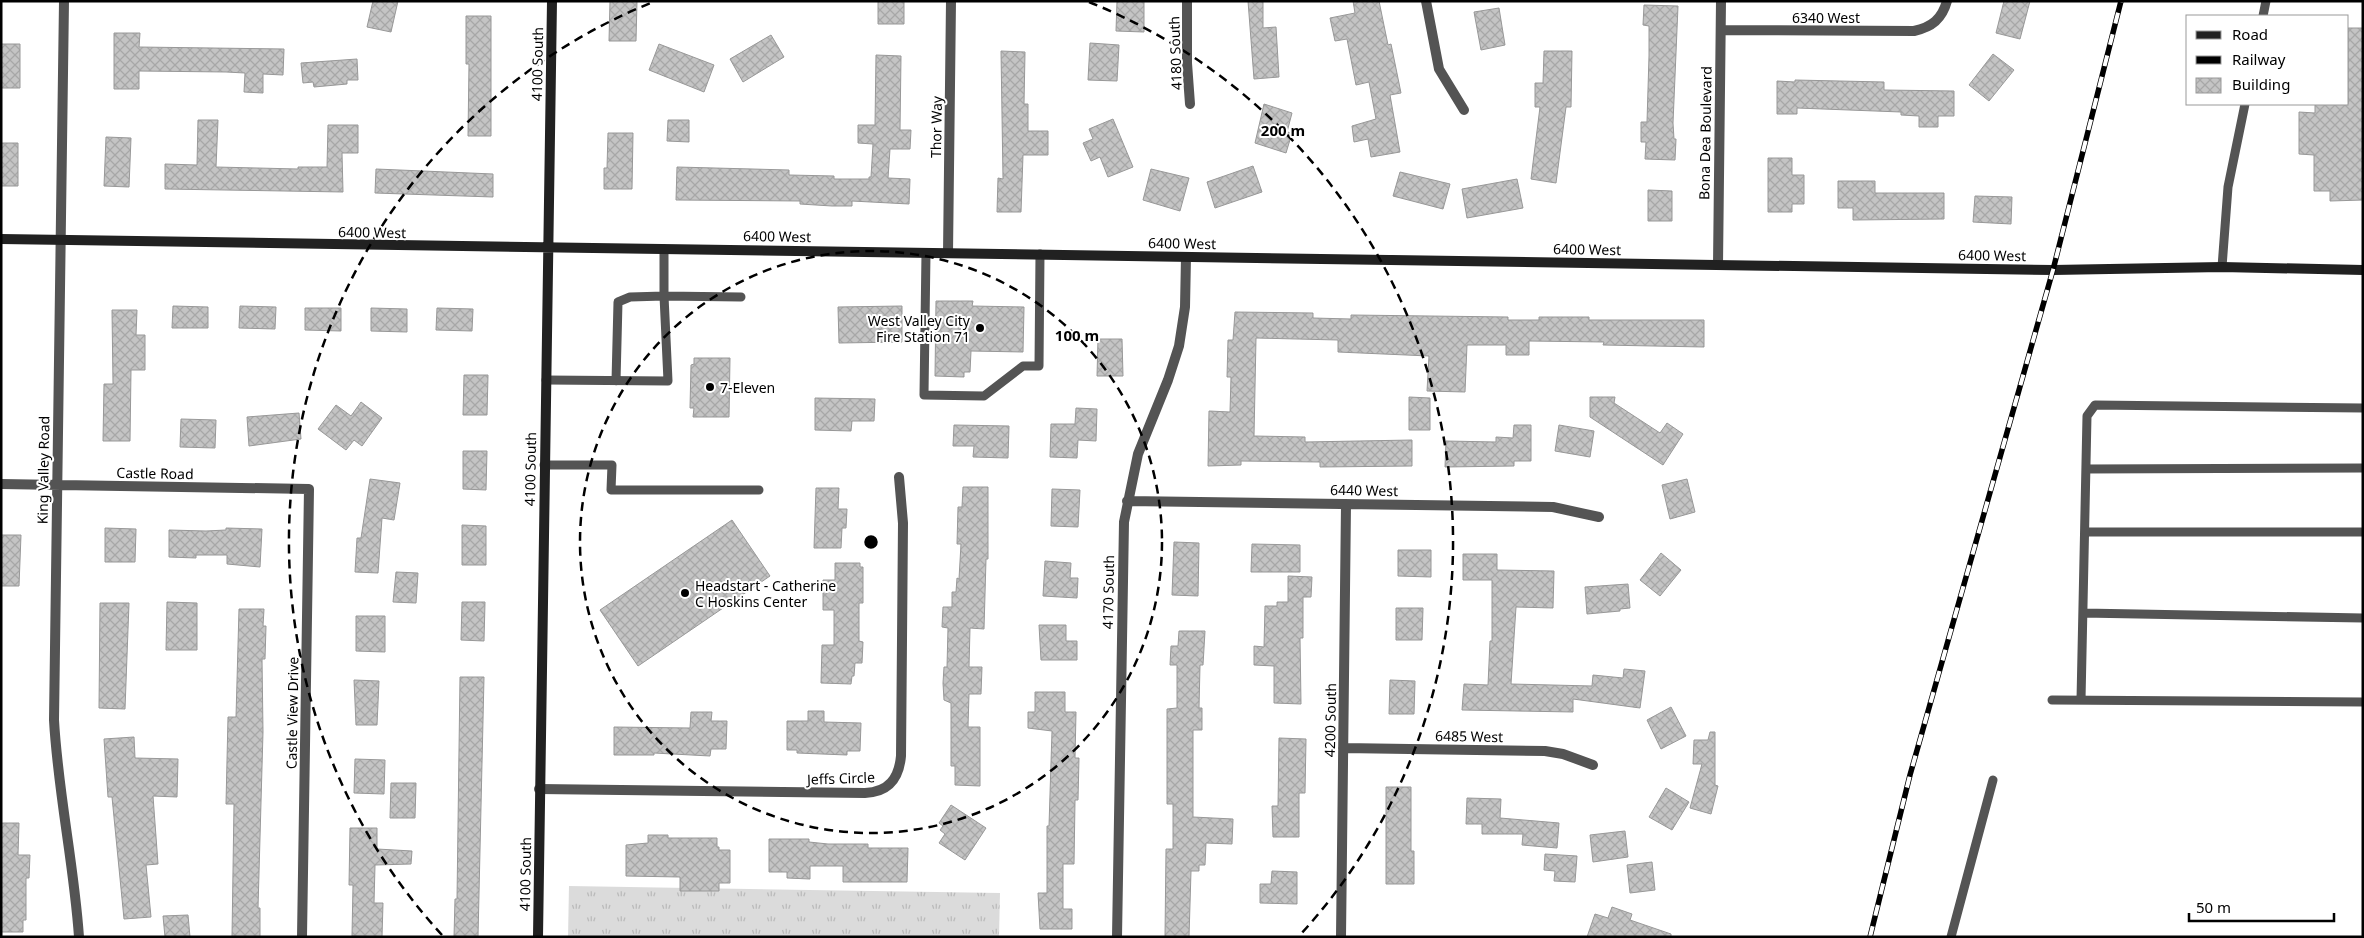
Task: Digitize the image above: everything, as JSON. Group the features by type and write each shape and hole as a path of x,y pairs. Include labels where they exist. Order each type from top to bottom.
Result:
{"street":[{"name":"King Valley Road","path":"64,1 54,720 59,786 72,872 79,937"},
{"name":"4100 South","path":"538,937 552,1"},
{"name":"Thor Way","path":"948,253 952,1"},
{"name":"4180 South","path":"1187,1 1187,62 1190,104"},
{"path":"1426,1 1439,69 1464,110"},
{"name":"Bona Dea Boulevard","path":"1718,265 1721,1"},
{"name":"6340 West","path":"1721,30 1905,32 1931,26 1943,13 1947,1"},
{"name":"6400 West","path":"1,239 2053,270 2222,268 2363,270"},
{"name":"4170 South","path":"1117,937 1122,542 1127,501 1138,454 1168,380 1179,346 1185,307 1186,256"},
{"name":"Jeffs Circle","path":"539,788 865,794 877,792 889,786 898,773 901,756 904,524 899,477"},
{"name":"Castle Road","path":"1,484 309,489"},
{"name":"Castle View Drive","path":"302,937 309,489"},
{"name":"6440 West","path":"1127,501 1552,506 1599,517"},
{"name":"4200 South","path":"1341,937 1346,504"},
{"name":"6485 West","path":"1343,748 1545,751 1563,754 1593,765"}],"lane":[{"path":"2263,15 2266,1"},
{"path":"2222,268 2228,187 2245,105"},
{"path":"546,380 668,381 664,249"},
{"path":"926,253 924,395 984,396 1023,366 1039,366 1040,254"},
{"path":"616,381 618,302 630,298 664,296 742,297"},
{"path":"2081,700 2087,416 2095,405 2363,408"},
{"path":"544,465 612,465 612,490 759,490"},
{"path":"2086,469 2363,468"},
{"path":"2085,532 2363,532"},
{"path":"2083,613 2363,618"},
{"path":"2052,700 2363,702"},
{"path":"1951,937 1993,780"}],"green space":[{"path":"569,886 1000,893 999,937 568,937"}],"building":[{"path":"373,1 398,1 391,32 367,27"},
{"path":"610,1 637,1 636,41 609,41"},
{"path":"878,1 904,1 904,24 878,24"},
{"path":"1117,1 1144,1 1144,32 1116,31"},
{"path":"1248,1 1263,1 1263,28 1276,27 1279,77 1254,79"},
{"path":"1353,1 1379,1 1388,45 1391,44 1401,93 1390,95 1400,152 1371,157 1368,139 1354,142 1352,126 1376,119 1369,82 1356,85 1347,39 1335,41 1330,18 1355,13"},
{"path":"2004,1 2030,1 2020,39 1996,33"},
{"path":"1644,5 1678,6 1673,123 1674,139 1676,139 1675,160 1645,159 1646,142 1641,142 1641,122 1647,122 1649,56 1649,26 1643,25"},
{"path":"1499,8 1505,45 1481,50 1474,12"},
{"path":"466,16 491,16 491,136 468,136 469,64 466,64"},
{"path":"2349,28 2363,28 2363,200 2330,201 2330,191 2314,191 2314,155 2299,154 2299,112 2315,113 2315,105 2349,105"},
{"path":"114,33 140,33 139,47 284,49 283,75 263,74 263,93 244,92 245,73 226,72 139,71 139,89 114,89"},
{"path":"771,35 784,57 743,82 730,59"},
{"path":"1090,43 1119,45 1117,81 1088,80"},
{"path":"1,44 20,44 20,88 1,88"},
{"path":"659,44 714,65 704,92 649,70"},
{"path":"1001,51 1025,52 1024,104 1028,104 1028,131 1048,131 1048,155 1023,155 1021,212 997,212 998,178 1003,179"},
{"path":"1544,51 1572,51 1571,107 1566,107 1556,183 1531,179 1540,107 1535,107 1535,83 1543,83"},
{"path":"1993,54 2014,70 1989,101 1969,85"},
{"path":"876,55 901,56 900,130 911,130 910,149 890,149 888,178 910,179 909,204 852,201 852,206 832,206 800,204 800,201 676,200 677,167 789,170 789,175 834,176 834,179 869,179 871,177 873,144 858,143 858,125 875,125"},
{"path":"357,59 358,80 347,80 347,84 314,87 313,82 303,83 301,63"},
{"path":"1795,80 1884,82 1884,90 1954,91 1954,116 1938,116 1938,127 1919,127 1919,116 1901,115 1901,112 1797,108 1797,114 1777,114 1777,81 1795,82"},
{"path":"1264,104 1292,113 1287,132 1292,133 1286,153 1255,143"},
{"path":"1113,119 1133,167 1108,177 1100,157 1091,161 1083,143 1093,139 1089,129"},
{"path":"198,120 218,120 216,167 298,169 298,167 327,167 328,125 358,125 358,153 342,153 343,192 165,189 165,164 197,165"},
{"path":"668,120 689,120 689,142 667,141"},
{"path":"608,133 633,133 632,189 604,189"},
{"path":"106,137 131,138 129,187 104,186"},
{"path":"1,143 18,143 18,186 1,186"},
{"path":"1768,158 1792,158 1792,175 1804,175 1804,204 1792,204 1792,212 1768,212"},
{"path":"1253,166 1262,192 1215,208 1207,182"},
{"path":"376,169 493,174 493,197 375,193"},
{"path":"1151,169 1189,178 1180,211 1143,200"},
{"path":"1400,172 1450,184 1443,209 1393,196"},
{"path":"1517,179 1523,208 1467,218 1462,189"},
{"path":"1838,181 1875,181 1875,193 1944,193 1944,219 1853,220 1853,208 1838,208"},
{"path":"1648,190 1672,191 1672,221 1648,221"},
{"path":"1975,196 2012,197 2011,224 1973,222"},
{"name":"West Valley City Fire Station 71","path":"936,301 973,301 972,306 1024,307 1023,352 971,351 970,372 964,372 964,377 935,376"},
{"path":"173,306 208,307 208,328 172,328"},
{"path":"240,306 276,307 275,329 239,328"},
{"path":"902,306 902,342 839,343 838,307"},
{"path":"305,308 341,308 341,331 305,330"},
{"path":"371,308 407,309 407,332 371,331"},
{"path":"437,308 473,309 472,331 436,330"},
{"path":"112,310 137,310 136,335 145,335 145,370 131,370 130,441 103,441 104,384 113,384"},
{"path":"1235,312 1313,313 1313,318 1351,319 1351,315 1508,317 1508,320 1539,320 1539,317 1589,317 1589,320 1704,320 1704,347 1603,345 1604,342 1529,341 1529,355 1506,355 1506,345 1467,345 1465,392 1427,391 1429,356 1338,352 1338,340 1256,338 1254,436 1305,437 1305,442 1412,440 1412,466 1320,467 1320,462 1241,461 1241,465 1208,466 1209,411 1230,412 1231,377 1227,377 1228,340 1233,340"},
{"path":"1098,339 1122,339 1123,376 1097,376"},
{"name":"7-Eleven","path":"694,358 730,358 729,417 693,417 694,408 690,408 691,365 694,364"},
{"path":"464,375 488,375 487,415 463,415"},
{"path":"1409,397 1430,398 1430,430 1409,430"},
{"path":"1590,397 1615,397 1614,403 1660,433 1667,423 1683,434 1663,465 1590,417"},
{"path":"815,398 875,399 874,421 852,421 851,431 815,430"},
{"path":"361,402 382,418 362,446 354,440 346,450 318,429 336,405 351,416"},
{"path":"1076,408 1097,409 1096,441 1078,440 1077,458 1050,457 1051,424 1075,424"},
{"path":"299,413 301,439 249,446 247,417"},
{"path":"181,419 216,420 215,448 180,447"},
{"path":"954,425 1009,426 1008,458 973,457 974,446 953,446"},
{"path":"1514,425 1531,425 1531,461 1514,461 1514,466 1445,467 1446,441 1496,442 1496,437 1513,438"},
{"path":"1559,425 1594,431 1590,457 1555,451"},
{"path":"463,451 487,451 486,490 463,489"},
{"path":"370,479 400,483 394,520 382,518 378,573 355,572 357,538 361,538"},
{"path":"1687,479 1695,512 1670,519 1662,485"},
{"path":"963,487 988,487 988,559 986,559 984,629 970,628 969,667 982,667 981,694 969,694 968,727 980,727 980,786 955,785 955,766 951,766 951,703 944,700 943,683 944,667 947,667 948,628 942,627 943,607 952,607 952,592 956,592 957,578 959,579 961,544 957,544 958,507 962,507"},
{"path":"816,488 839,488 838,509 847,509 846,528 842,528 841,548 814,548"},
{"path":"1052,489 1080,490 1078,527 1051,526"},
{"name":"Headstart - Catherine C Hoskins Center","path":"732,520 770,576 638,666 600,610"},
{"path":"462,525 486,526 486,565 462,565"},
{"path":"105,528 136,529 135,562 105,562"},
{"path":"226,528 262,529 260,567 227,564 227,555 196,555 196,558 169,557 169,530 206,531 226,530"},
{"path":"1,535 21,535 19,586 1,586"},
{"path":"1174,542 1199,543 1198,596 1172,595"},
{"path":"1252,544 1300,545 1300,572 1251,572"},
{"path":"1398,550 1431,550 1431,577 1398,576"},
{"path":"1661,553 1681,570 1660,596 1640,580"},
{"path":"1463,554 1497,554 1497,570 1554,571 1553,608 1516,607 1511,684 1592,686 1593,675 1623,678 1624,669 1645,671 1640,708 1573,699 1573,712 1462,710 1464,684 1488,685 1490,641 1492,641 1492,580 1463,580"},
{"path":"1045,561 1071,563 1070,578 1078,578 1077,598 1043,596"},
{"path":"835,563 860,563 860,567 863,567 863,603 859,603 859,641 863,642 862,663 855,663 851,684 821,683 822,645 834,645 834,610 823,610 823,580 835,580"},
{"path":"396,572 418,573 416,603 393,602"},
{"path":"1288,576 1312,577 1311,597 1303,597 1303,638 1300,638 1301,704 1274,703 1274,666 1254,665 1254,646 1264,647 1265,606 1277,606 1277,602 1288,602"},
{"path":"1628,584 1630,608 1620,609 1620,611 1587,614 1585,587"},
{"path":"167,602 197,603 197,650 166,650"},
{"path":"462,602 485,602 484,641 461,640"},
{"path":"100,603 129,603 125,709 99,708"},
{"path":"1396,608 1423,608 1422,640 1396,640"},
{"path":"239,609 264,609 263,626 266,626 265,659 262,659 263,732 258,908 260,908 260,937 232,937 234,804 226,804 228,717 236,717"},
{"path":"356,616 385,616 385,652 356,651"},
{"path":"1039,625 1066,625 1066,641 1077,641 1077,660 1041,660"},
{"path":"1179,631 1205,631 1203,665 1200,665 1199,708 1202,708 1202,730 1193,730 1193,817 1233,819 1232,844 1206,843 1205,865 1199,865 1199,871 1191,871 1189,937 1165,937 1166,849 1173,849 1173,804 1167,804 1167,709 1177,708 1177,665 1170,665 1171,646 1178,646"},
{"path":"460,677 484,677 478,937 454,937 455,899 457,899"},
{"path":"354,680 379,681 377,725 356,725"},
{"path":"1390,680 1415,681 1414,714 1389,714"},
{"path":"1035,692 1065,692 1065,712 1076,712 1075,758 1079,758 1078,800 1075,800 1074,864 1063,864 1063,909 1072,909 1072,929 1040,929 1038,893 1047,893 1047,826 1049,826 1052,731 1028,728 1028,712 1035,712"},
{"path":"1671,707 1686,736 1661,749 1647,720"},
{"path":"808,711 824,711 824,722 861,723 860,751 847,751 847,755 797,753 797,750 787,750 787,721 808,721"},
{"path":"691,712 712,712 711,721 727,721 726,749 711,749 710,756 654,753 654,755 614,755 614,727 690,728"},
{"path":"1710,732 1715,732 1715,785 1718,786 1711,814 1690,808 1702,764 1693,764 1694,740 1708,740"},
{"path":"134,737 135,758 178,759 177,797 153,796 158,864 146,865 151,917 124,919 112,797 108,797 104,739"},
{"path":"1279,738 1306,739 1305,793 1299,793 1299,837 1273,837 1272,806 1278,806"},
{"path":"355,759 385,760 384,794 354,793"},
{"path":"391,783 416,783 415,818 390,818"},
{"path":"1386,787 1411,787 1411,851 1414,851 1414,884 1386,884"},
{"path":"1666,788 1689,802 1672,830 1649,817"},
{"path":"1467,798 1501,799 1500,818 1559,823 1557,848 1522,845 1523,834 1482,834 1482,824 1466,824"},
{"path":"951,805 986,828 965,860 939,843 945,834 940,830 943,826 939,823"},
{"path":"1,823 19,823 18,855 30,855 29,878 26,878 26,920 23,920 23,932 1,932"},
{"path":"350,828 377,828 377,849 412,851 411,864 375,865 374,903 383,903 382,937 352,936 353,885 349,885"},
{"path":"1625,831 1628,857 1593,862 1590,835"},
{"path":"648,835 668,835 668,838 717,838 719,850 730,850 730,883 719,883 719,891 680,891 680,877 626,876 626,845 648,843"},
{"path":"769,839 809,839 809,842 828,844 868,844 868,848 908,848 907,882 843,882 843,866 810,866 810,879 787,878 787,872 769,872"},
{"path":"1545,854 1577,856 1575,882 1554,881 1555,871 1544,870"},
{"path":"1652,862 1655,890 1630,893 1627,865"},
{"path":"1272,871 1297,872 1297,904 1260,903 1260,884 1271,884"},
{"path":"1612,907 1632,914 1630,920 1671,934 1671,937 1587,937 1595,914 1608,918"},
{"path":"188,915 190,937 165,937 163,916"}],"railway":[{"path":"1870,937 1910,775 2053,270 2121,1"}],"place":[{"name":"West Valley City Fire Station 71","path":"980,328"},
{"name":"7-Eleven","path":"710,387"},
{"name":"Headstart - Catherine C Hoskins Center","path":"685,593"}]}
